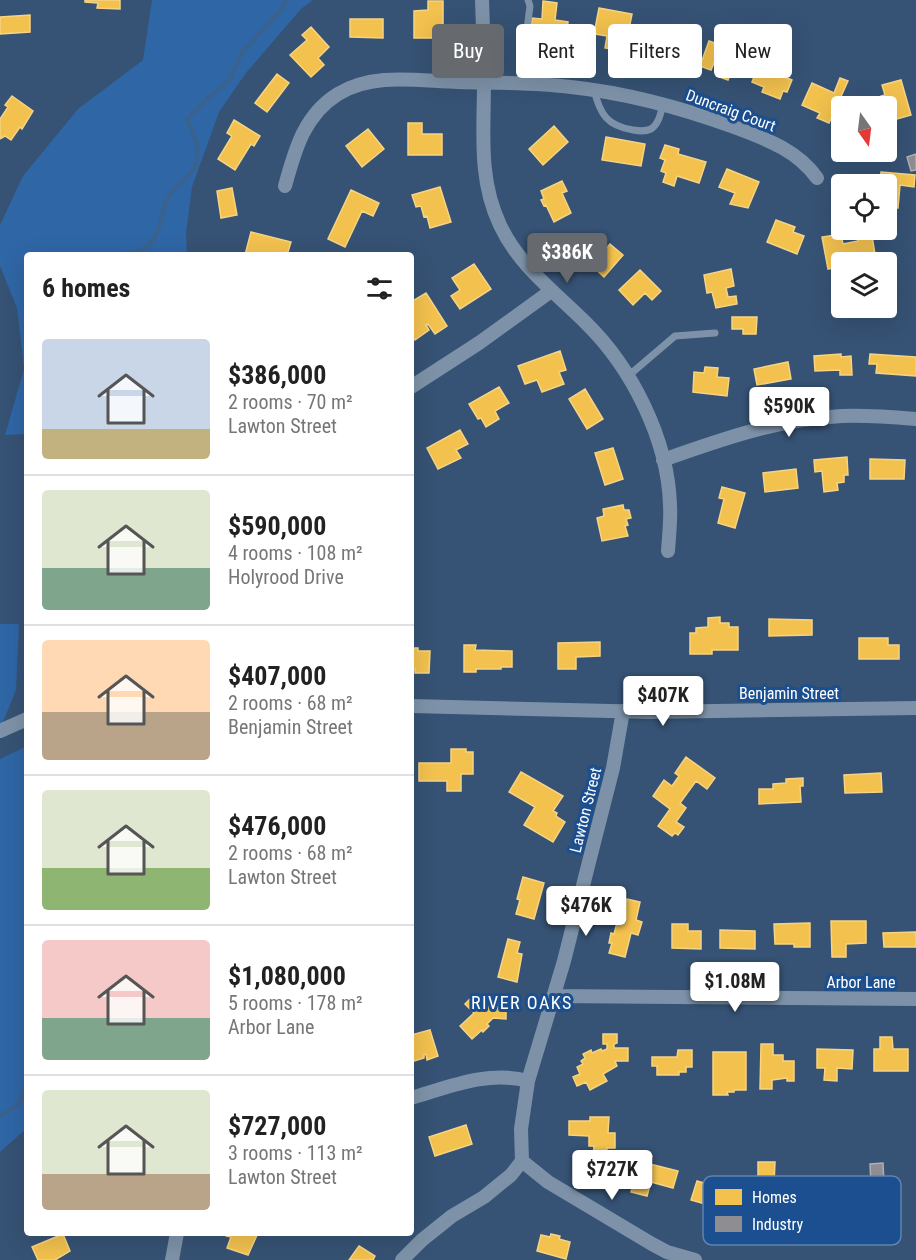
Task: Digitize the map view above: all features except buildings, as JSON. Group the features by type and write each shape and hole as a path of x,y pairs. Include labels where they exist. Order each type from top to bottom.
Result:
{"street":[{"path":"482,0 483,159 491,202 500,225 525,265 589,326 610,351 642,404 663,460 670,504 668,551"},
{"name":"Duncraig Court","path":"285,186 297,143 315,114 339,93 355,86 387,80 529,83 594,90 663,104 730,125 788,150 808,166 817,178"},
{"path":"414,385 479,343 551,291"},
{"path":"663,460 745,432 787,422 844,416 916,419"},
{"name":"Benjamin Street","path":"414,706 623,711 916,708"},
{"name":"Lawton Street","path":"522,1161 521,1129 528,1081 553,996 610,779 623,711"},
{"path":"0,731 24,719"},
{"name":"Arbor Lane","path":"553,996 916,999"},
{"path":"414,1097 485,1077 506,1076 528,1081"},
{"path":"402,1260 437,1228 484,1197 511,1175 522,1161 548,1182 652,1244 668,1252 695,1260"},
{"path":"172,1260 176,1236"}],"lane":[{"path":"528,0 530,6 528,24"},
{"path":"594,90 598,105 606,118 619,128 643,131 652,129 658,121 663,104"},
{"path":"627,377 675,336 715,333"}],"shaded area":[{"path":"152,0 313,0 301,9 246,73 219,112 192,187 186,233 187,252 24,252 24,369 17,308 0,266 0,225 23,176 78,109 143,60"},
{"path":"24,369 24,434 5,435"},
{"path":"0,624 19,624 16,690 3,722 0,724"},
{"path":"24,747 24,1131 0,1152 0,759"}],"waterway":[{"path":"134,252 142,250 153,241 170,195 196,164 197,147 187,119 229,81 242,52 287,0"},
{"path":"0,1116 20,1102 24,1088"}],"district":[{"name":"RIVER OAKS","path":"522,1003"}]}
